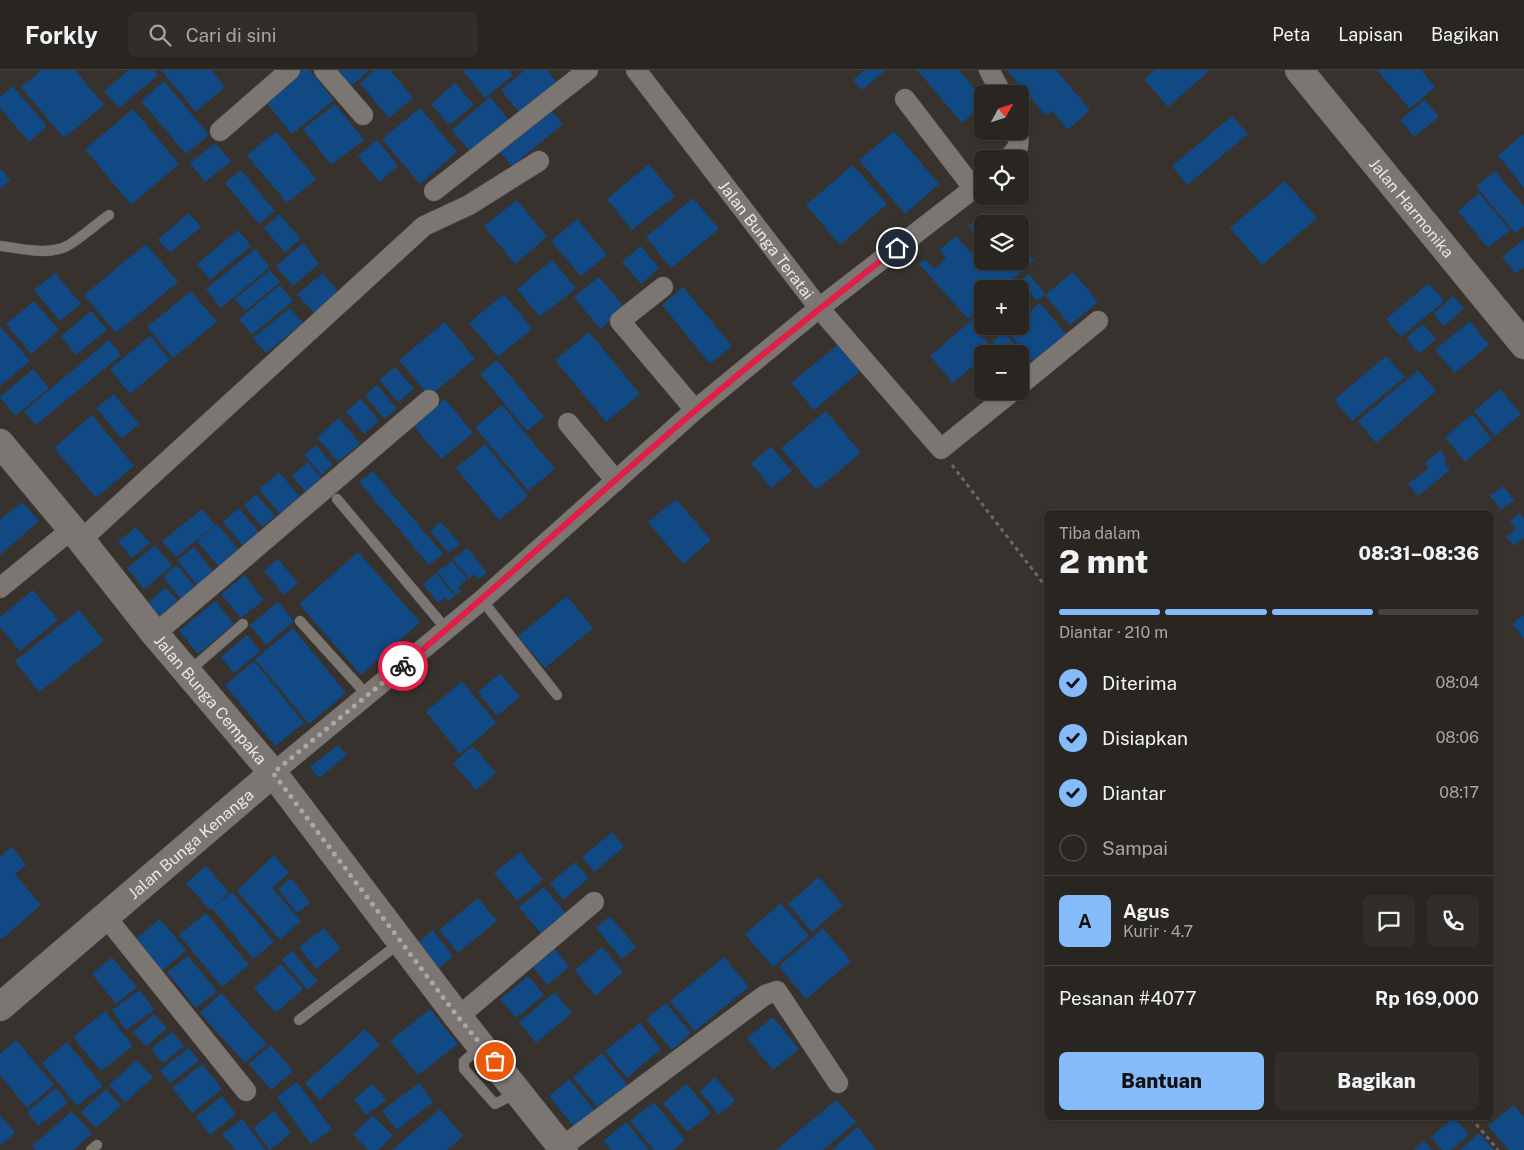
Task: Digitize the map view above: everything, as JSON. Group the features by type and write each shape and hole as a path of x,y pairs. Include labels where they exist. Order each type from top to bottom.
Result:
{"street":[{"path":"220,131 290,70"},
{"path":"324,70 363,115"},
{"path":"434,191 588,70"},
{"name":"Jalan Bunga Teratai","path":"636,70 819,308 940,449"},
{"path":"989,70 997,85"},
{"name":"Jalan Harmonika","path":"1299,70 1524,344"},
{"path":"905,99 974,180"},
{"path":"0,588 77,534 424,226 469,205 539,162"},
{"name":"Jalan Bunga Kenanga","path":"0,1007 273,773 482,600 695,410 819,308 974,188"},
{"path":"663,287 620,321 695,410"},
{"path":"1029,378 1098,321"},
{"path":"155,634 429,400"},
{"path":"940,449 1002,400"},
{"path":"568,423 616,481"},
{"name":"Jalan Bunga Cempaka","path":"0,443 77,534 187,673 273,773 458,1017 519,1091 563,1149"},
{"path":"458,1017 594,902"},
{"path":"106,917 246,1091"},
{"path":"563,1149 774,990 777,991 838,1083"}],"lane":[{"path":"0,246 41,251 55,250 66,246 109,215"},
{"path":"337,499 447,630"},
{"path":"482,600 557,695"},
{"path":"300,621 367,695"},
{"path":"187,673 243,624"},
{"path":"299,1020 402,942"}],"path":[{"path":"940,449 963,482 1044,584"},
{"path":"1473,1120 1498,1150"}],"building":[{"path":"42,70 75,70 104,105 64,138 21,87"},
{"path":"129,70 153,70 158,75 119,108 104,91"},
{"path":"161,70 211,70 225,87 196,112"},
{"path":"300,70 309,70 334,100 292,134 264,100"},
{"path":"331,70 369,70 348,89"},
{"path":"375,70 390,70 413,98 389,118 360,83"},
{"path":"462,70 509,70 513,75 485,98"},
{"path":"525,70 547,70 559,85 522,116 501,90"},
{"path":"864,70 886,70 862,90 853,80"},
{"path":"917,70 959,70 974,88 974,112 962,123"},
{"path":"1007,70 1056,70 1090,110 1068,130 1052,111 1046,116 1029,96 1029,85 1020,85"},
{"path":"1155,70 1209,71 1168,107 1144,79"},
{"path":"1377,70 1421,70 1435,87 1410,109"},
{"path":"164,81 209,135 186,154 141,101"},
{"path":"455,83 474,105 449,125 431,104"},
{"path":"13,86 47,126 29,142 0,108 0,97"},
{"path":"490,97 512,124 474,156 452,130"},
{"path":"1425,100 1439,117 1414,137 1400,120"},
{"path":"335,104 364,140 331,165 303,129"},
{"path":"420,108 457,152 420,184 382,139"},
{"path":"133,109 179,164 131,205 85,149"},
{"path":"551,110 563,124 512,166 500,152"},
{"path":"1232,116 1248,134 1187,185 1172,166"},
{"path":"276,131 316,179 287,203 247,155"},
{"path":"894,131 939,184 905,214 859,160"},
{"path":"1524,134 1524,188 1498,155"},
{"path":"377,140 398,166 379,182 358,156"},
{"path":"215,143 231,161 205,182 190,163"},
{"path":"649,164 675,196 632,230 607,199"},
{"path":"853,165 887,204 840,245 806,205"},
{"path":"0,168 10,180 0,189"},
{"path":"241,170 275,211 259,224 225,183"},
{"path":"1495,171 1524,206 1524,226 1515,233 1476,186"},
{"path":"1285,181 1317,218 1262,265 1230,228"},
{"path":"1479,193 1510,230 1488,248 1458,211"},
{"path":"693,198 719,229 671,268 646,237"},
{"path":"517,200 547,237 515,264 484,226"},
{"path":"189,213 201,227 170,253 158,239"},
{"path":"280,214 300,239 285,253 264,228"},
{"path":"577,219 607,255 581,276 551,241"},
{"path":"974,220 974,233 968,226"},
{"path":"238,230 251,246 210,280 197,264"},
{"path":"956,236 971,253 974,250 974,270 1023,270 1012,280 974,280 974,313 968,319 919,264 925,259 934,269 946,258 939,250"},
{"path":"1524,239 1524,267 1516,274 1502,257"},
{"path":"303,243 319,264 293,286 276,266"},
{"path":"146,244 178,282 116,333 84,295"},
{"path":"641,246 659,268 641,284 622,262"},
{"path":"255,249 270,267 221,308 206,289"},
{"path":"1029,254 1034,260 1029,265"},
{"path":"552,260 576,288 540,317 517,289"},
{"path":"270,270 280,282 245,311 235,299"},
{"path":"1073,272 1098,302 1070,325 1045,295"},
{"path":"55,273 81,304 60,321 34,290"},
{"path":"323,273 339,293 314,313 297,294"},
{"path":"1029,274 1045,294 1037,301 1029,292 1029,280 1021,280"},
{"path":"599,277 625,308 600,329 574,297"},
{"path":"1429,283 1444,301 1401,337 1386,319"},
{"path":"280,285 293,301 252,335 239,319"},
{"path":"683,287 732,346 710,364 662,305"},
{"path":"191,291 217,322 173,358 147,327"},
{"path":"504,294 532,329 498,357 469,323"},
{"path":"1453,296 1464,308 1444,326 1433,314"},
{"path":"34,301 59,330 31,354 6,324"},
{"path":"1040,303 1066,334 1033,362 1029,357 1029,345 1019,345 1010,335 1029,335 1029,312"},
{"path":"290,308 303,323 266,353 253,338"},
{"path":"91,311 107,330 76,355 61,336"},
{"path":"974,318 974,335 983,335 990,345 974,345 974,365 953,383 930,356"},
{"path":"1470,321 1489,345 1455,373 1435,350"},
{"path":"445,322 475,359 429,396 399,360"},
{"path":"1423,324 1436,339 1419,354 1406,338"},
{"path":"0,326 30,361 0,386"},
{"path":"589,332 640,394 606,422 555,360"},
{"path":"1000,335 1006,335 1015,345 994,345 992,342"},
{"path":"150,336 170,360 130,394 110,369"},
{"path":"109,340 121,355 36,425 24,411"},
{"path":"841,342 863,369 814,410 791,383"},
{"path":"1386,356 1405,377 1352,421 1334,400"},
{"path":"497,360 544,417 527,431 480,374"},
{"path":"395,367 414,389 398,402 379,380"},
{"path":"33,369 49,388 15,416 0,397"},
{"path":"1418,370 1436,391 1376,443 1358,421"},
{"path":"377,385 397,409 384,419 365,395"},
{"path":"1500,389 1521,414 1495,436 1474,411"},
{"path":"114,394 139,424 122,439 96,408"},
{"path":"361,399 379,421 364,434 346,411"},
{"path":"445,399 473,433 441,459 413,425"},
{"path":"502,405 555,469 528,491 475,427"},
{"path":"826,411 861,453 816,490 781,448"},
{"path":"1472,414 1492,439 1465,462 1445,437"},
{"path":"92,415 134,466 96,498 54,448"},
{"path":"339,418 360,444 338,462 317,437"},
{"path":"485,444 528,496 499,520 456,468"},
{"path":"316,445 333,465 321,475 304,454"},
{"path":"771,447 792,471 771,488 751,463"},
{"path":"1440,450 1447,459 1444,462 1450,470 1418,496 1408,484 1429,468 1425,463"},
{"path":"308,462 324,482 308,495 292,476"},
{"path":"373,471 443,554 429,565 359,482"},
{"path":"279,472 301,498 280,514 259,489"},
{"path":"1503,486 1514,500 1501,510 1490,496"},
{"path":"256,494 275,516 262,527 244,505"},
{"path":"676,499 711,540 683,564 648,522"},
{"path":"22,502 39,521 0,555 0,520"},
{"path":"239,508 260,534 244,547 223,522"},
{"path":"202,509 215,525 176,557 162,541"},
{"path":"1520,513 1524,518 1524,538 1514,546 1506,537 1516,529 1510,521"},
{"path":"441,522 460,544 449,553 430,531"},
{"path":"217,524 239,550 219,567 197,541"},
{"path":"136,527 150,543 132,558 118,542"},
{"path":"155,545 172,566 144,589 127,568"},
{"path":"194,547 213,571 197,585 177,560"},
{"path":"467,548 487,573 479,579 474,574 469,579 453,559"},
{"path":"358,552 420,622 361,675 299,604"},
{"path":"278,559 298,583 284,595 264,571"},
{"path":"452,561 467,579 458,587 461,591 456,595 437,572"},
{"path":"177,565 197,589 182,600 163,577"},
{"path":"436,573 455,596 449,601 445,597 438,603 423,584"},
{"path":"244,575 264,600 241,618 221,594"},
{"path":"166,587 181,605 163,621 148,602"},
{"path":"33,590 58,620 20,651 0,627 0,617"},
{"path":"567,596 593,628 545,668 518,636"},
{"path":"215,601 234,624 198,654 179,631"},
{"path":"278,602 294,621 266,645 250,625"},
{"path":"79,610 104,641 39,692 15,661"},
{"path":"1524,615 1524,639 1512,624"},
{"path":"293,628 346,693 309,724 255,659"},
{"path":"247,635 260,651 234,673 221,657"},
{"path":"254,661 304,723 275,746 225,685"},
{"path":"500,673 520,697 497,716 478,692"},
{"path":"462,681 496,723 460,754 426,712"},
{"path":"338,745 347,755 319,778 310,767"},
{"path":"473,746 496,773 476,790 453,763"},
{"path":"612,832 624,847 594,872 582,857"},
{"path":"12,847 26,865 15,874 41,905 2,939 0,937 0,856"},
{"path":"520,852 543,880 517,901 494,873"},
{"path":"274,855 289,873 272,888 301,921 280,940 237,891"},
{"path":"575,862 589,878 563,900 550,883"},
{"path":"206,866 229,892 210,910 186,883"},
{"path":"819,877 843,905 812,932 788,904"},
{"path":"291,878 310,903 297,913 278,889"},
{"path":"544,887 572,921 547,941 519,907"},
{"path":"232,892 274,942 253,959 212,908"},
{"path":"478,898 497,921 458,953 439,930"},
{"path":"781,903 809,936 773,967 745,934"},
{"path":"206,913 249,965 222,987 179,935"},
{"path":"610,916 636,947 622,959 596,928"},
{"path":"160,919 186,950 162,971 135,939"},
{"path":"324,928 341,949 316,969 299,947"},
{"path":"823,928 851,961 806,999 779,966"},
{"path":"433,930 453,956 438,969 417,943"},
{"path":"602,947 623,972 595,996 575,970"},
{"path":"555,949 569,967 547,985 533,967"},
{"path":"292,951 318,981 308,990 282,960"},
{"path":"188,956 217,991 196,1008 167,972"},
{"path":"112,957 137,987 116,1004 92,974"},
{"path":"724,957 749,987 695,1031 670,1001"},
{"path":"281,964 303,989 276,1013 254,988"},
{"path":"528,976 544,995 516,1018 500,999"},
{"path":"140,990 154,1010 126,1030 112,1010"},
{"path":"555,992 572,1013 536,1043 519,1022"},
{"path":"221,993 267,1044 245,1063 200,1013"},
{"path":"666,1003 691,1033 672,1050 646,1019"},
{"path":"430,1009 458,1044 418,1075 390,1041"},
{"path":"105,1011 133,1046 101,1071 73,1037"},
{"path":"154,1014 167,1028 146,1046 133,1032"},
{"path":"773,1017 799,1049 773,1070 747,1038"},
{"path":"640,1023 661,1049 627,1078 605,1051"},
{"path":"365,1029 380,1045 320,1100 305,1083"},
{"path":"172,1032 184,1046 163,1063 151,1049"},
{"path":"16,1040 54,1085 27,1108 0,1075 0,1054"},
{"path":"67,1042 103,1086 77,1106 42,1063"},
{"path":"271,1045 293,1071 271,1090 249,1064"},
{"path":"189,1048 199,1061 170,1083 160,1070"},
{"path":"602,1053 630,1088 601,1112 573,1077"},
{"path":"137,1060 153,1077 125,1103 109,1085"},
{"path":"202,1064 222,1089 192,1113 172,1088"},
{"path":"715,1077 735,1101 719,1115 700,1091"},
{"path":"569,1079 595,1111 575,1128 549,1096"},
{"path":"297,1082 332,1129 311,1144 277,1097"},
{"path":"419,1083 433,1102 397,1130 382,1111"},
{"path":"373,1084 386,1100 366,1115 354,1099"},
{"path":"687,1084 711,1113 687,1132 663,1103"},
{"path":"56,1088 68,1103 38,1126 27,1112"},
{"path":"106,1089 121,1106 96,1128 81,1112"},
{"path":"222,1096 236,1114 210,1135 196,1117"},
{"path":"836,1100 856,1122 823,1150 776,1150"},
{"path":"654,1102 685,1140 673,1150 654,1150 630,1121"},
{"path":"1514,1105 1524,1117 1524,1150 1509,1150 1488,1126"},
{"path":"440,1109 463,1136 447,1150 392,1150"},
{"path":"72,1111 92,1134 73,1150 35,1150 32,1146"},
{"path":"274,1111 291,1133 270,1150 253,1128"},
{"path":"0,1115 15,1133 0,1146"},
{"path":"373,1115 393,1136 378,1150 368,1150 353,1134"},
{"path":"242,1119 266,1150 235,1150 222,1134"},
{"path":"1452,1120 1456,1120 1469,1135 1451,1150 1442,1150 1431,1137"},
{"path":"626,1122 649,1150 611,1150 603,1141"},
{"path":"858,1127 876,1150 832,1150 839,1143"},
{"path":"1479,1133 1494,1150 1460,1150"},
{"path":"1424,1141 1432,1150 1414,1150"}],"way so far":[{"path":"403,666 273,773 458,1017 495,1061"}],"route":[{"path":"403,666 482,600 695,410 819,308 897,248"}]}
